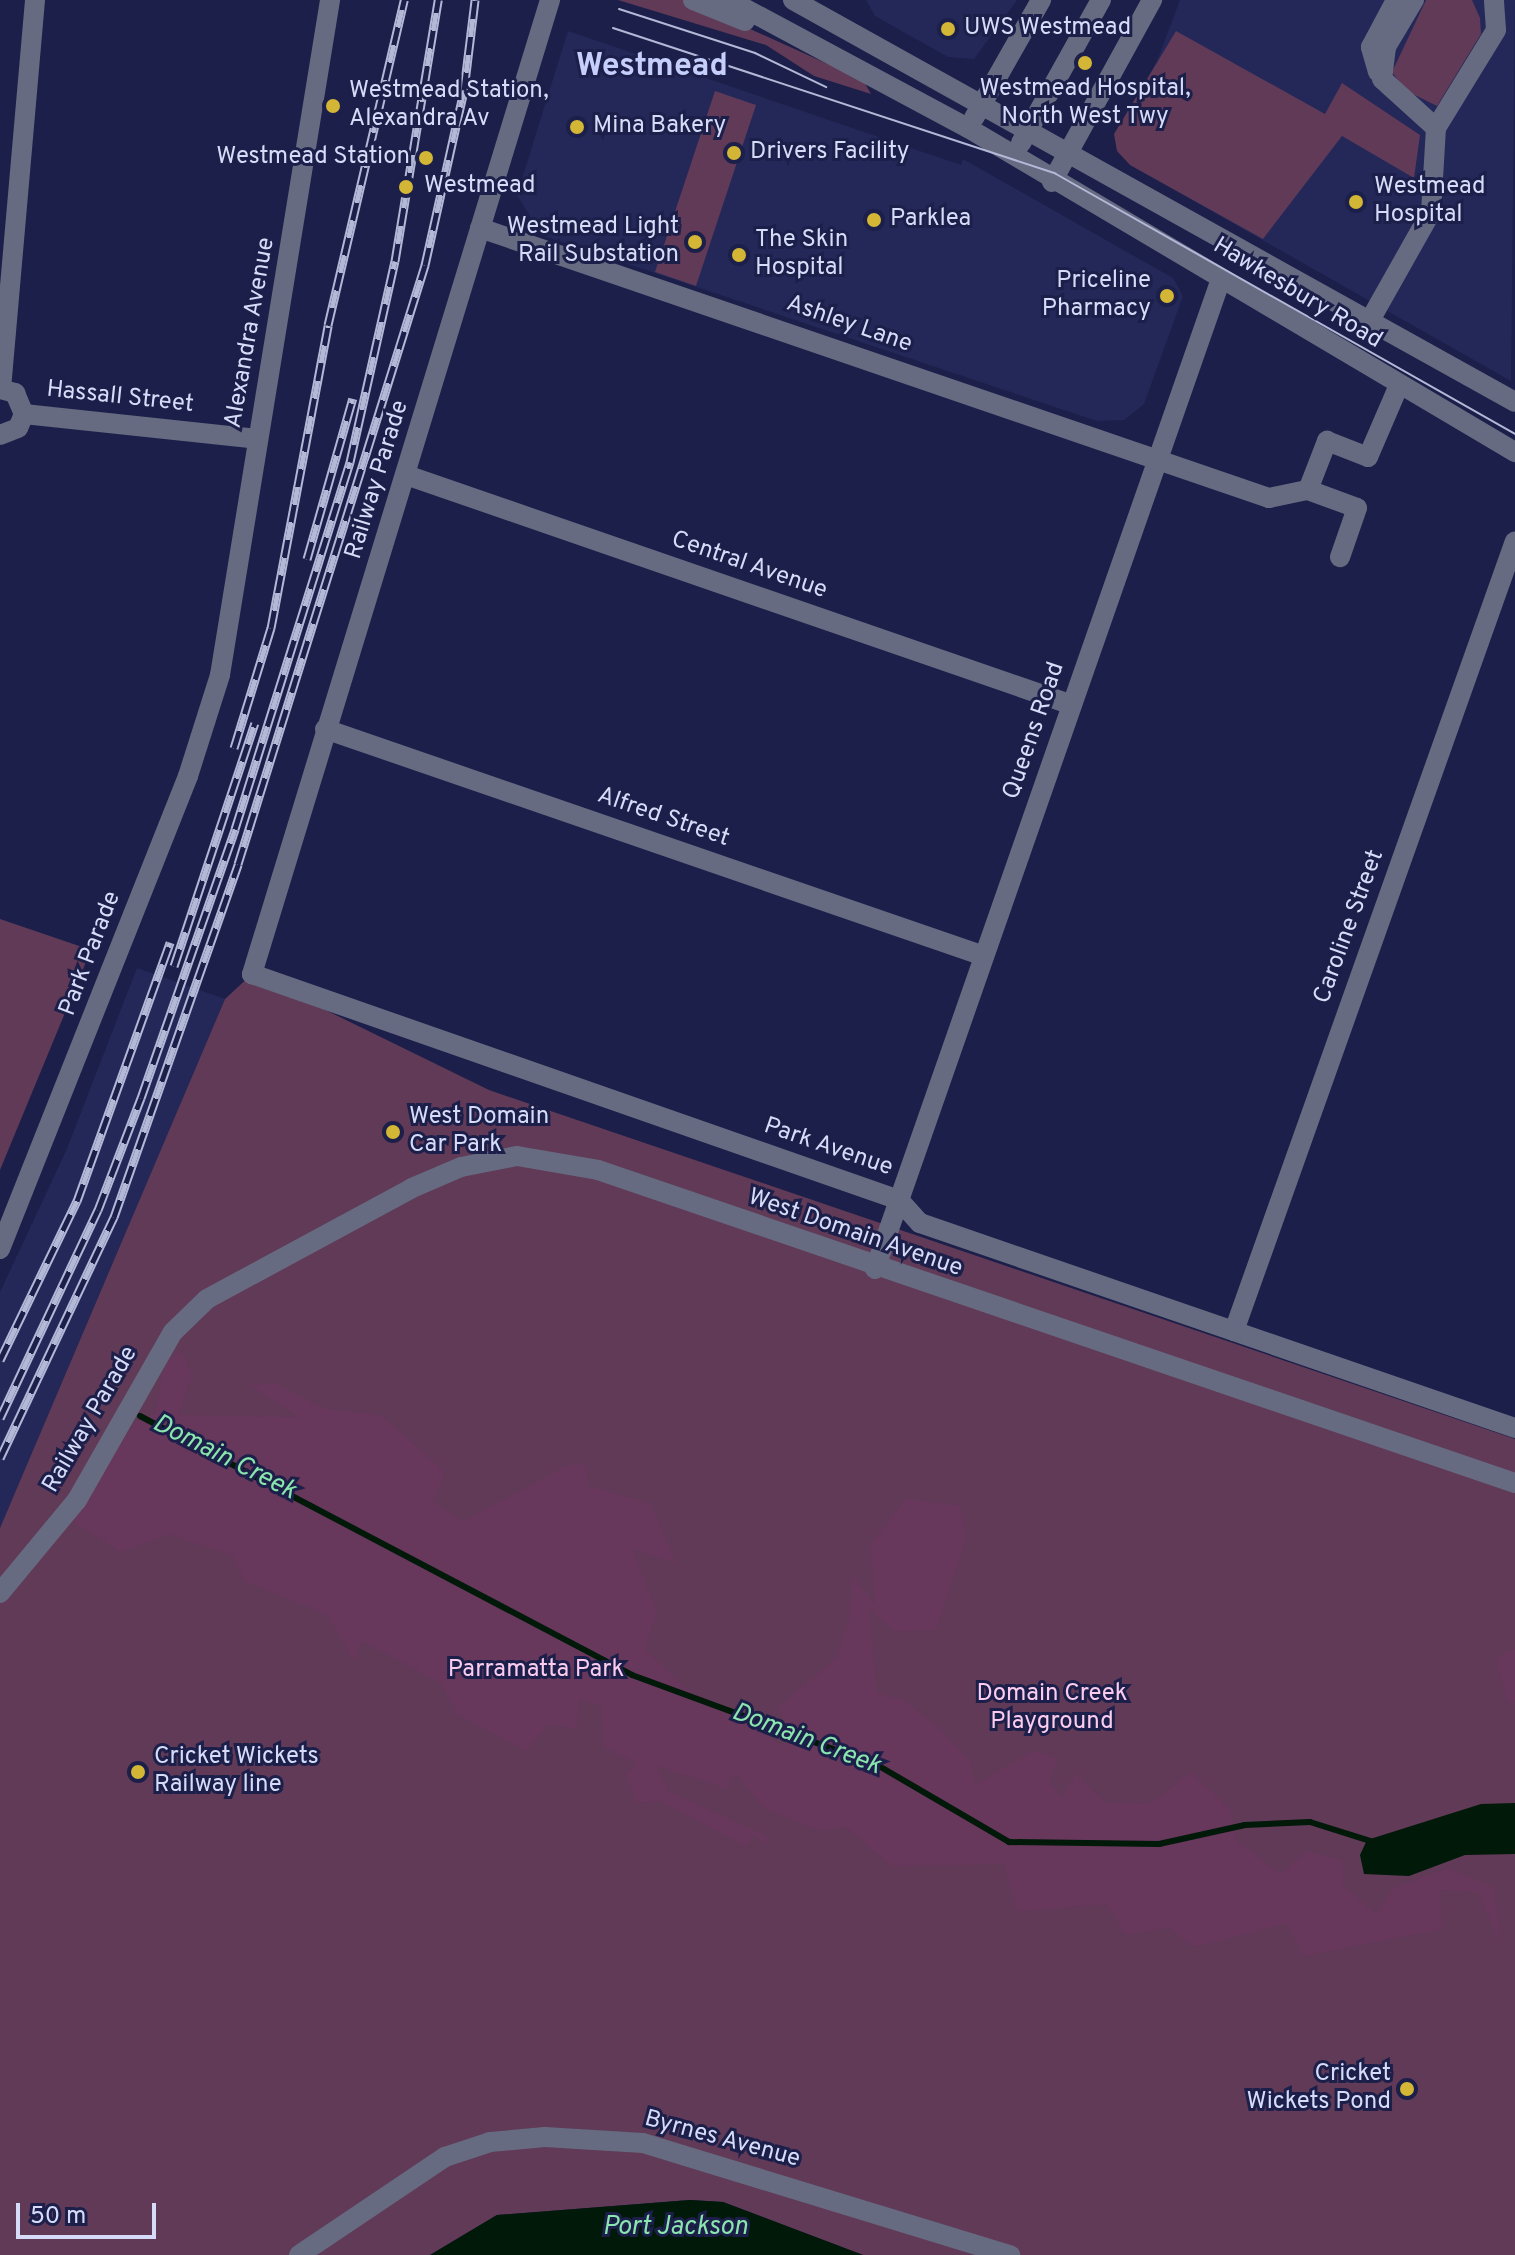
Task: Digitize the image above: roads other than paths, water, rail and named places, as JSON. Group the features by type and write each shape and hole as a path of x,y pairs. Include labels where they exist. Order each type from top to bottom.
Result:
{"street":[{"path":"0,435 18,428 24,414 20,399 0,389 35,0"},
{"name":"Alexandra Avenue","path":"220,675 330,0"},
{"name":"Railway Parade","path":"252,974 325,729 409,476 550,0"},
{"name":"Hawkesbury Road","path":"693,0 807,38"},
{"name":"Hawkesbury Road","path":"729,0 807,38 968,128 1052,182 1515,452"},
{"name":"Hawkesbury Road","path":"793,0 980,107 1515,402"},
{"path":"833,0 845,29"},
{"path":"968,128 1041,0"},
{"path":"1013,156 1101,0"},
{"path":"1052,182 1152,0"},
{"path":"1396,0 1371,47 1382,79 1436,128"},
{"path":"1382,79 1386,47 1414,0"},
{"path":"1369,322 1431,212 1436,128 1496,30 1494,0"},
{"name":"Ashley Lane","path":"480,228 1269,498 1308,490"},
{"name":"Queens Road","path":"875,1269 1156,457 1221,279"},
{"path":"1340,557 1357,508 1308,490 1327,441 1368,457 1399,385"},
{"name":"Hassall Street","path":"24,414 258,439"},
{"name":"Central Avenue","path":"409,476 1072,705"},
{"name":"Caroline Street","path":"1234,1331 1515,541"},
{"name":"Park Parade","path":"0,1249 188,776 220,675"},
{"name":"Alfred Street","path":"325,729 984,956"},
{"name":"Park Avenue","path":"252,974 899,1200 920,1223 1515,1428"},
{"name":"West Domain Avenue","path":"195,1310 250,1271 412,1188 461,1167 517,1156 598,1170 875,1269 1515,1483"},
{"name":"Railway Parade","path":"0,1593 77,1500 161,1352 195,1310"},
{"name":"Byrnes Avenue","path":"299,2255 445,2157 515,2138 560,2137 643,2143 1010,2255"}],"water":[{"path":"1515,1803 1515,1854 1465,1855 1409,1876 1364,1874 1360,1855 1367,1840 1481,1804"},
{"name":"Port Jackson","path":"690,2200 723,2202 863,2255 430,2255 497,2215"}],"waterway":[{"name":"Domain Creek","path":"140,1416 632,1675 879,1766 1009,1842 1159,1844 1245,1825 1310,1822 1374,1842"}],"tram line":[{"path":"619,9 755,53 826,87"},
{"path":"613,28 1056,174 1515,434"}],"railway":[{"path":"234,748 271,628 328,325 404,0"},
{"path":"0,1418 98,1210 141,1098 235,829 350,462 395,261 438,0"},
{"path":"0,1458 114,1217 238,864 425,265 464,90 475,0"},
{"path":"307,559 353,398"},
{"path":"174,966 255,723"},
{"path":"0,1360 77,1201 170,942"}],"place":[{"name":"UWS Westmead","path":"948,29"},
{"name":"Westmead Hospital, North West Twy","path":"1085,63"},
{"name":"Westmead Station, Alexandra Av","path":"333,106"},
{"name":"Mina Bakery","path":"577,127"},
{"name":"Drivers Facility","path":"734,153"},
{"name":"Westmead Station","path":"426,158"},
{"name":"Westmead","path":"406,187"},
{"name":"Westmead Hospital","path":"1356,202"},
{"name":"Parklea","path":"874,220"},
{"name":"Westmead Light Rail Substation","path":"695,242"},
{"name":"The Skin Hospital","path":"739,255"},
{"name":"Priceline Pharmacy","path":"1167,296"},
{"name":"West Domain Car Park","path":"393,1132"},
{"name":"Cricket Wickets Railway line","path":"138,1772"},
{"name":"Cricket Wickets Pond","path":"1407,2089"}],"district":[{"name":"Westmead","path":"652,67"}],"park label":[{"name":"Parramatta Park","path":"536,1671"},
{"name":"Domain Creek Playground","path":"1052,1709"}]}
